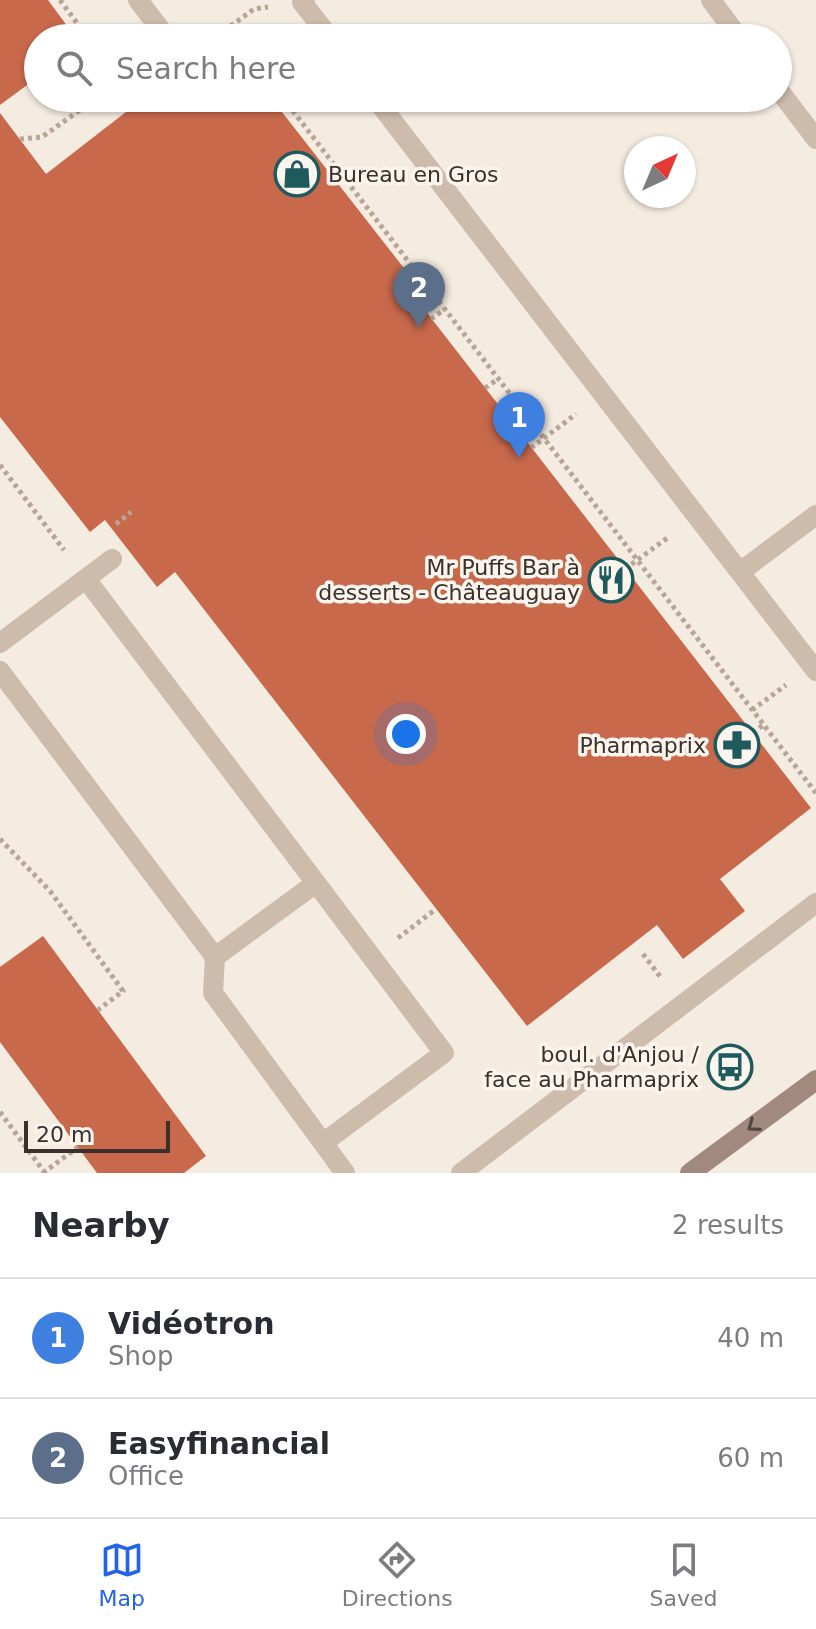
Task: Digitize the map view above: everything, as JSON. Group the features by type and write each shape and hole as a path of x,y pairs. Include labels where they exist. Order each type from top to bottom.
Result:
{"street":[{"path":"690,1173 816,1080"}],"lane":[{"path":"138,0 156,24"},
{"path":"711,0 729,24"},
{"path":"304,1 320,24"},
{"path":"792,107 816,139"},
{"path":"386,112 816,671"},
{"path":"740,572 816,515"},
{"path":"0,643 112,559"},
{"path":"86,579 444,1053 323,1143"},
{"path":"0,671 215,957 213,993 345,1173"},
{"path":"215,957 316,883"},
{"path":"461,1173 816,903"}],"path":[{"path":"60,0 78,24"},
{"path":"233,24 254,9 304,1"},
{"path":"20,139 42,137 77,112"},
{"path":"294,112 816,793"},
{"path":"319,159 325,153"},
{"path":"431,319 445,309"},
{"path":"485,388 498,379"},
{"path":"531,448 544,439"},
{"path":"0,465 86,579"},
{"path":"625,569 637,560"},
{"path":"753,733 763,725"},
{"path":"0,839 50,891 123,991 98,1010"},
{"path":"372,958 436,909"},
{"path":"0,1112 44,1173 78,1147"}],"building":[{"path":"0,0 48,0 66,24 24,24 24,87 0,105"},
{"path":"126,112 282,112 414,281 407,287 811,808 720,879 745,911 683,959 657,925 527,1026 175,572 157,587 105,520 90,532 0,417 0,113 46,174"},
{"path":"43,936 206,1156 184,1173 97,1173 0,1042 0,967"}],"place":[{"name":"Bureau en Gros","path":"297,174"},
{"name":"Easyfinancial","path":"419,328"},
{"name":"Vidéotron","path":"519,458"},
{"name":"Mr Puffs Bar à desserts - Châteauguay","path":"611,580"},
{"name":"Pharmaprix","path":"737,745"},
{"name":"boul. d'Anjou / face au Pharmaprix","path":"730,1067"}]}
